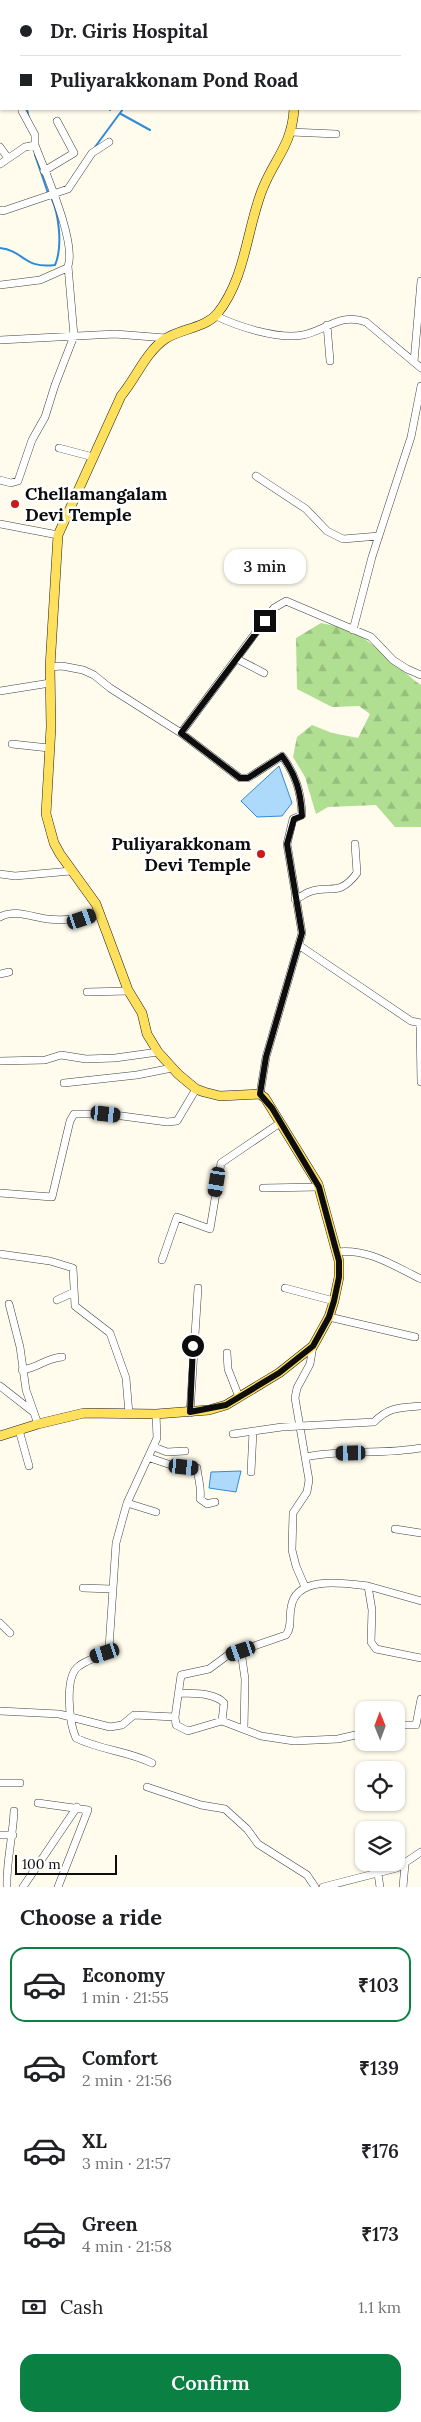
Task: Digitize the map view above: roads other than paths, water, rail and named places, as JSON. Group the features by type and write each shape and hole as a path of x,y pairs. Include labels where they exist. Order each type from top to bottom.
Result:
{"main road":[{"path":"0,1436 38,1424 84,1413 156,1414 190,1412 226,1405 279,1373 313,1346 329,1317 334,1301 339,1277 339,1261 319,1187 272,1108 260,1094 220,1096 196,1089 172,1068 158,1052 147,1034 142,1013 129,991 96,904 71,871 54,843 46,814 50,748 50,667 58,535 121,396 134,381 154,349 166,338 216,316 232,290 241,268 261,192 278,162 291,132 294,110"}],"street":[{"path":"0,480 11,483 18,481 32,440 46,417 55,385 74,336 68,266 69,246 54,195 35,145 35,135 22,111"},
{"path":"44,171 74,153 58,120"},
{"path":"291,132 336,134"},
{"path":"0,210 3,211 68,189 92,153 109,142"},
{"path":"0,164 30,145 35,145"},
{"path":"0,147 8,158"},
{"path":"0,284 40,280 68,266"},
{"path":"414,362 421,281"},
{"path":"216,316 234,325 302,336 342,319 360,320 366,322 421,368"},
{"path":"327,325 330,361"},
{"path":"0,340 115,334 166,338"},
{"path":"353,630 379,536 411,437 421,386"},
{"path":"59,448 93,457"},
{"path":"256,476 306,509 327,531 344,539 379,536"},
{"path":"0,524 58,535"},
{"path":"181,733 274,608 286,601 370,637 393,660 421,675"},
{"path":"237,659 264,673"},
{"path":"50,667 62,666 83,670 94,675 110,688 181,733 240,778 248,778 282,756 294,773 302,795 302,816 294,819 287,844 295,899 301,921 300,946 266,1057 260,1094"},
{"path":"0,691 50,683"},
{"path":"12,744 50,748"},
{"path":"295,899 309,892 334,890 349,884 357,873 355,844"},
{"path":"0,874 15,876 71,871"},
{"path":"0,917 13,914 47,919 82,919 99,913"},
{"path":"300,946 411,1021 421,1023 421,1082"},
{"path":"0,974 9,972"},
{"path":"87,992 129,991"},
{"path":"0,1061 45,1060 61,1055 86,1059 115,1058 158,1052"},
{"path":"64,1083 137,1075 172,1068"},
{"path":"0,1193 52,1198 56,1192 70,1121 74,1114 106,1114 167,1122 177,1121 196,1089"},
{"path":"162,1260 177,1217 210,1229 219,1166 222,1162 280,1123"},
{"path":"262,1188 319,1187"},
{"path":"336,1252 354,1250 371,1255 421,1279"},
{"path":"0,1254 50,1261 73,1268 76,1306 110,1333 126,1378 129,1414"},
{"path":"190,1412 190,1385 198,1288"},
{"path":"285,1288 334,1301"},
{"path":"58,1300 74,1292"},
{"path":"9,1304 20,1347 22,1370 32,1411 38,1424"},
{"path":"329,1317 415,1337"},
{"path":"305,1587 296,1566 292,1550 293,1513 307,1492 309,1472 298,1426 295,1393 310,1364 313,1346"},
{"path":"226,1353 228,1369 239,1397"},
{"path":"22,1370 36,1368 47,1358 62,1356"},
{"path":"0,1386 32,1411"},
{"path":"234,1434 298,1426 374,1422 382,1414 395,1408 421,1406"},
{"path":"152,1763 136,1755 92,1746 76,1738 71,1726 70,1715 71,1680 76,1668 93,1657 105,1653 109,1648 116,1543 127,1503 150,1458 157,1438 156,1414"},
{"path":"19,1430 29,1466"},
{"path":"251,1472 253,1431"},
{"path":"154,1447 167,1452 185,1451"},
{"path":"306,1457 322,1453 406,1451 421,1448"},
{"path":"150,1458 171,1465 197,1468 198,1481 202,1488 200,1499 207,1504 214,1502"},
{"path":"127,1503 156,1512"},
{"path":"395,1529 421,1533"},
{"path":"355,1735 338,1739 294,1741 262,1736 222,1721 188,1731 176,1726 175,1716 181,1675 209,1669 228,1655 288,1632 292,1603 305,1587 341,1584 368,1586 421,1602"},
{"path":"368,1586 372,1610 371,1642 376,1649 421,1658"},
{"path":"83,1588 112,1589"},
{"path":"0,1623 10,1633"},
{"path":"241,1651 245,1679 244,1729"},
{"path":"179,1693 204,1695 221,1700 224,1703 222,1721"},
{"path":"405,1726 416,1725 421,1699"},
{"path":"0,1711 70,1715 110,1727 122,1725 134,1714 175,1716"},
{"path":"0,1783 20,1783"},
{"path":"147,1787 202,1806 213,1805 225,1809 247,1829 258,1844 307,1875 315,1887"},
{"path":"38,1803 88,1810 58,1887"},
{"path":"23,1887 77,1808"},
{"path":"7,1887 6,1868 13,1835 14,1811"},
{"path":"0,1835 13,1835"},
{"path":"405,1864 421,1852"},
{"path":"323,1887 342,1880 386,1871"},
{"path":"403,1887 404,1871"},
{"path":"378,1874 380,1887"}],"water":[{"path":"279,766 292,803 282,816 257,817 241,801"},
{"path":"241,1471 236,1492 209,1488 211,1472"}],"waterway":[{"path":"27,110 29,119"},
{"path":"95,147 122,110"},
{"path":"121,114 150,130"},
{"path":"35,155 48,193"},
{"path":"0,248 15,252 36,264 44,266 55,265 59,249 59,231 51,197"}],"place":[{"name":"Chellamangalam Devi Temple","path":"15,504"},
{"name":"Puliyarakkonam Devi Temple","path":"261,854"}]}
